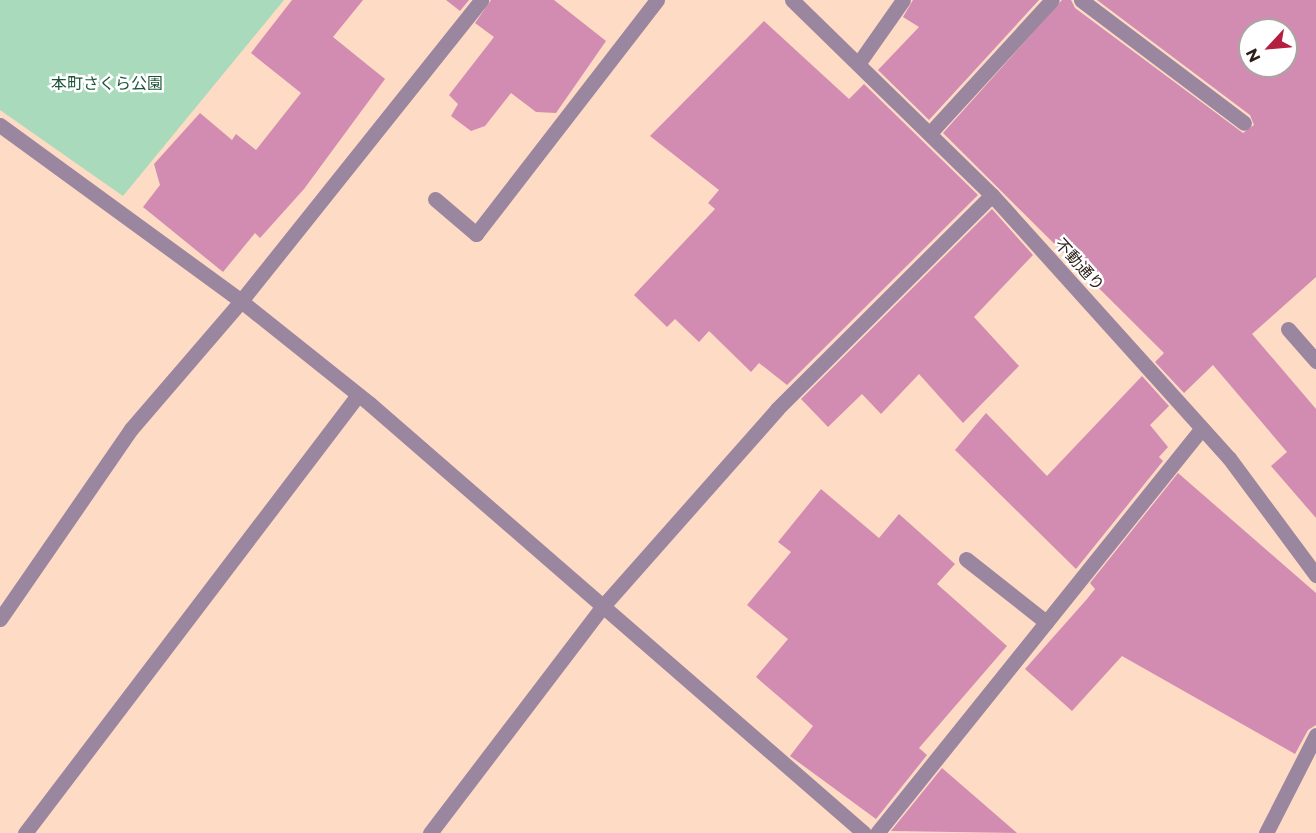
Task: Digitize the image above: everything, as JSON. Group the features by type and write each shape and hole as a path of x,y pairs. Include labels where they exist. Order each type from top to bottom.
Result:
{"street":[{"path":"0,619 131,429 241,301 481,0"},
{"path":"435,199 476,234 657,0"},
{"name":"不動通り","path":"792,0 992,195 1202,428 1316,575"},
{"path":"858,64 903,0"},
{"path":"930,133 1052,0"},
{"path":"1080,0 1244,123"},
{"path":"2,131 241,301 358,395 864,833"},
{"path":"430,833 603,606 777,408 992,195"},
{"path":"1288,329 1316,362"},
{"path":"25,833 358,395"},
{"path":"877,833 1202,428"},
{"path":"966,559 1046,622"},
{"path":"1266,833 1316,735"}],"green space":[{"name":"本町さくら公園","path":"0,0 284,0 123,196 0,110"}],"building":[{"path":"292,0 363,0 333,37 385,79 304,189 260,238 255,233 223,272 143,207 160,185 154,164 200,113 232,140 236,134 256,150 301,93 251,53"},
{"path":"446,0 469,0 460,11"},
{"path":"491,0 554,0 606,41 556,113 536,112 511,93 485,126 471,131 451,116 458,104 449,95 494,37 475,23"},
{"path":"913,0 1039,0 929,120 878,70 919,27 903,17"},
{"path":"1062,0 1071,0 1075,8 1243,133 1254,125 1250,115 1097,0 1316,0 1316,277 1252,334 1316,409 1316,518 1271,466 1287,452 1213,365 1184,393 1155,362 1164,353 943,133"},
{"path":"764,21 849,99 864,84 978,195 787,385 759,363 751,372 709,331 699,342 675,319 667,327 634,295 715,209 708,203 719,190 650,136"},
{"path":"992,209 1033,255 974,317 1019,366 963,423 919,374 881,414 862,394 828,427 801,399"},
{"path":"1142,376 1169,406 1150,425 1168,447 1159,457 1163,461 1076,569 955,450 986,413 1047,476"},
{"path":"1178,473 1316,593 1316,725 1308,730 1295,754 1122,656 1072,711 1025,669 1095,589 1090,583"},
{"path":"821,489 879,538 899,514 955,564 937,584 1007,646 919,748 927,755 876,819 790,756 813,726 756,677 788,639 747,605 791,552 778,542"},
{"path":"942,768 1017,833 891,831"}]}
